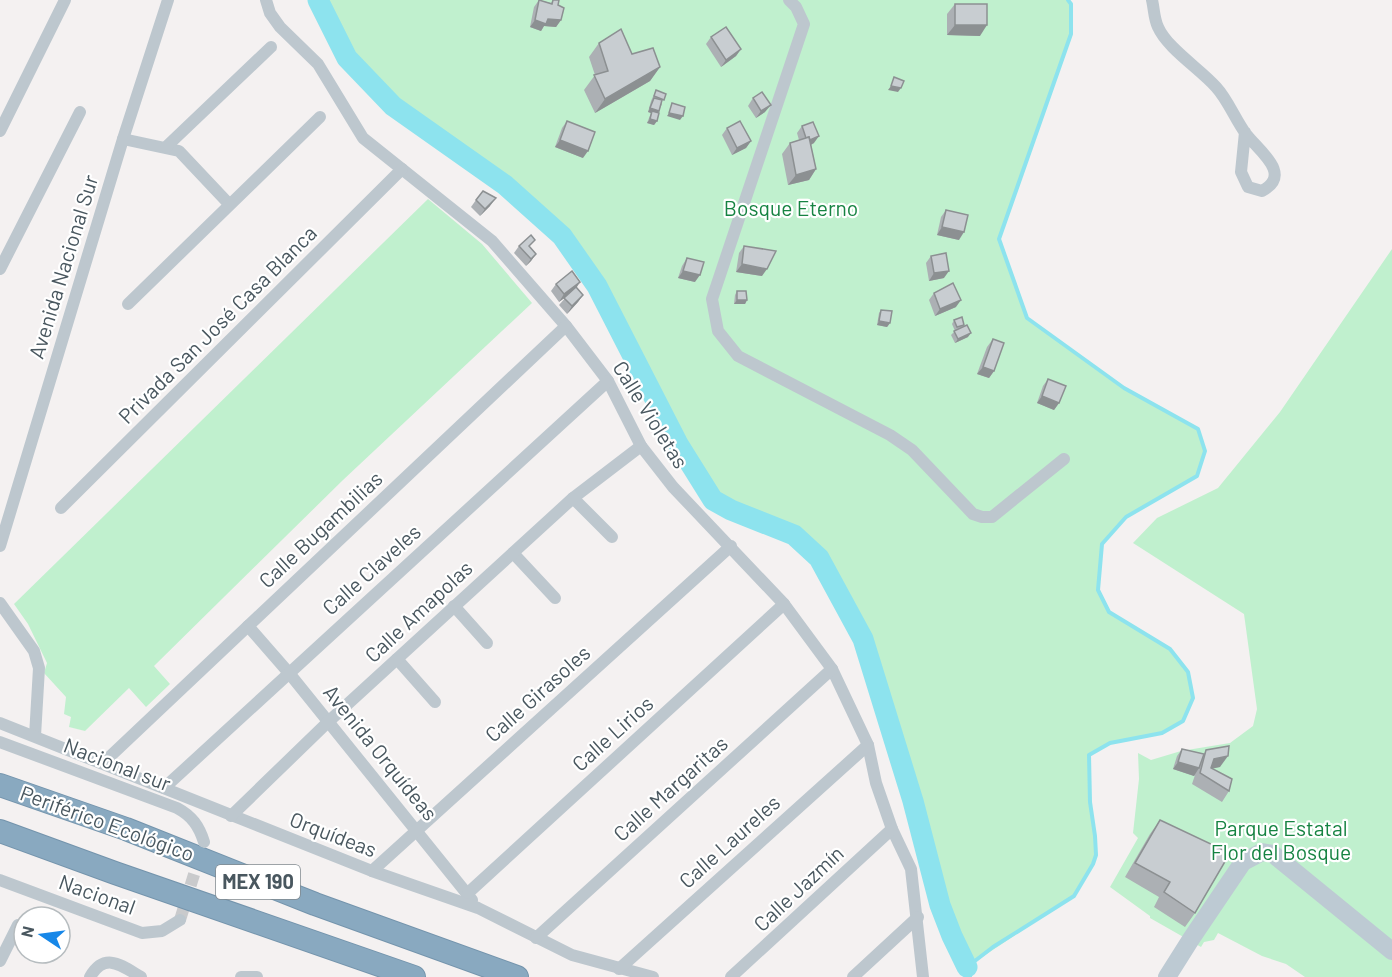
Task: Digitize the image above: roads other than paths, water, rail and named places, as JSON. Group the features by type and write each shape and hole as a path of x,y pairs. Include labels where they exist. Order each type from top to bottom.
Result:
{"highway":[{"name":"Periférico Ecológico","path":"0,785 126,830 315,904 517,977"},
{"name":"Periférico Ecológico","path":"0,831 414,977"}],"street":[{"path":"0,131 65,0"},
{"name":"Avenida Nacional Sur","path":"0,546 123,139 168,0"},
{"name":"Calle Violetas","path":"266,0 270,13 280,27 318,64 363,138 492,241 567,326 608,381 641,446 673,487 784,604 832,669 868,745 876,783 892,829 911,869 923,977"},
{"path":"789,0 796,7 804,24 712,299 718,331 738,356 890,435 912,450 974,514 982,517 992,517 1064,459"},
{"path":"1152,0 1158,28 1174,48 1217,88 1245,132"},
{"path":"166,147 271,47"},
{"path":"0,269 80,112"},
{"path":"128,304 320,117"},
{"path":"123,139 179,151 229,204"},
{"name":"Privada San José Casa Blanca","path":"61,508 402,169"},
{"name":"Calle Bugambilias","path":"103,763 567,326"},
{"name":"Calle Claveles","path":"164,788 608,381"},
{"name":"Calle Amapolas","path":"231,816 328,722 513,552 573,498 641,446"},
{"path":"573,498 612,537"},
{"name":"Calle Girasoles","path":"372,871 731,546"},
{"path":"513,552 555,598"},
{"path":"0,603 34,651 39,668 35,736"},
{"name":"Calle Lirios","path":"468,893 784,604"},
{"path":"454,606 487,643"},
{"name":"Avenida Orquídeas","path":"248,626 289,673 478,908"},
{"path":"398,659 435,702"},
{"name":"Calle Margaritas","path":"536,938 832,669"},
{"name":"Orquídeas","path":"0,723 372,871 478,908 572,955 653,977"},
{"name":"Nacional sur","path":"0,742 177,808 188,814 200,828 204,842"},
{"name":"Calle Laureles","path":"619,969 868,745"},
{"name":"Calle Jazmín","path":"732,977 892,829"},
{"path":"1167,977 1243,862 1262,852 1273,854 1392,951"},
{"name":"Nacional","path":"0,880 142,933 162,931 180,920"},
{"path":"854,977 918,918"},
{"path":"0,961 12,937"},
{"path":"90,977 95,968 103,963 116,962 141,977"},
{"path":"241,977 257,977"}],"waterway":[{"path":"318,0 347,58 393,106 505,185 562,236 597,286 678,444 713,500 731,510 794,535 819,558 863,639 913,801 940,905 967,967"},
{"path":"970,977 967,967 993,947 1074,896 1093,864 1096,855 1090,802 1089,755 1110,743 1162,733 1183,721 1193,698 1188,672 1170,649 1109,612 1098,590 1102,544 1126,517 1197,476 1205,451 1198,429 1124,388 1027,318 999,239 1071,34 1071,4 1068,0"}],"tunnel":[{"path":"180,920 200,855"}],"park label":[{"name":"Bosque Eterno","path":"791,209"},
{"name":"Parque Estatal Flor del Bosque","path":"1281,841"}]}
